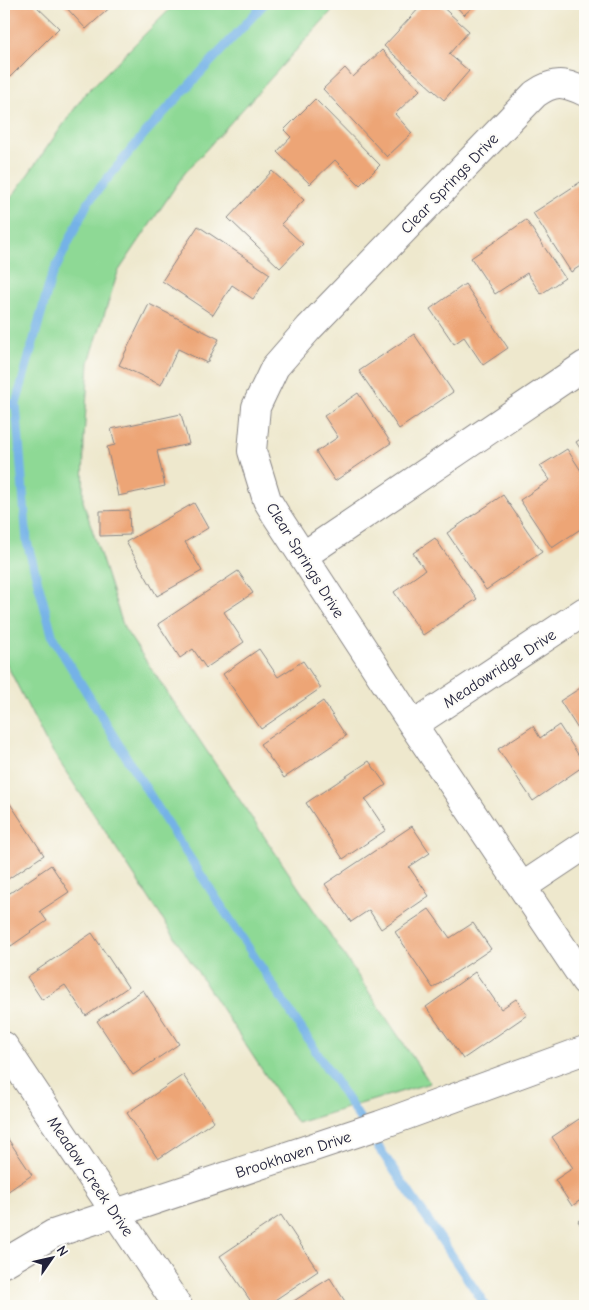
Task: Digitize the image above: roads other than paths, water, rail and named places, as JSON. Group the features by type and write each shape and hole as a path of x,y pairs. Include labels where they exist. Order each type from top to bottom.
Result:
{"street":[{"name":"Clear Springs Drive","path":"577,88 548,84 535,94 309,328 275,367 256,407 252,451 267,500 413,725 585,981"},
{"path":"303,556 585,365"},
{"name":"Meadowridge Drive","path":"413,725 585,611"},
{"path":"522,887 585,844"},
{"name":"Meadow Creek Drive","path":"4,1046 178,1306"},
{"name":"Brookhaven Drive","path":"4,1263 53,1234 380,1126 585,1050"}],"waterway":[{"path":"264,4 146,132 88,202 51,278 16,404 27,542 53,638 169,826 379,1148 486,1306"},
{"path":"4,404 16,404"}]}
